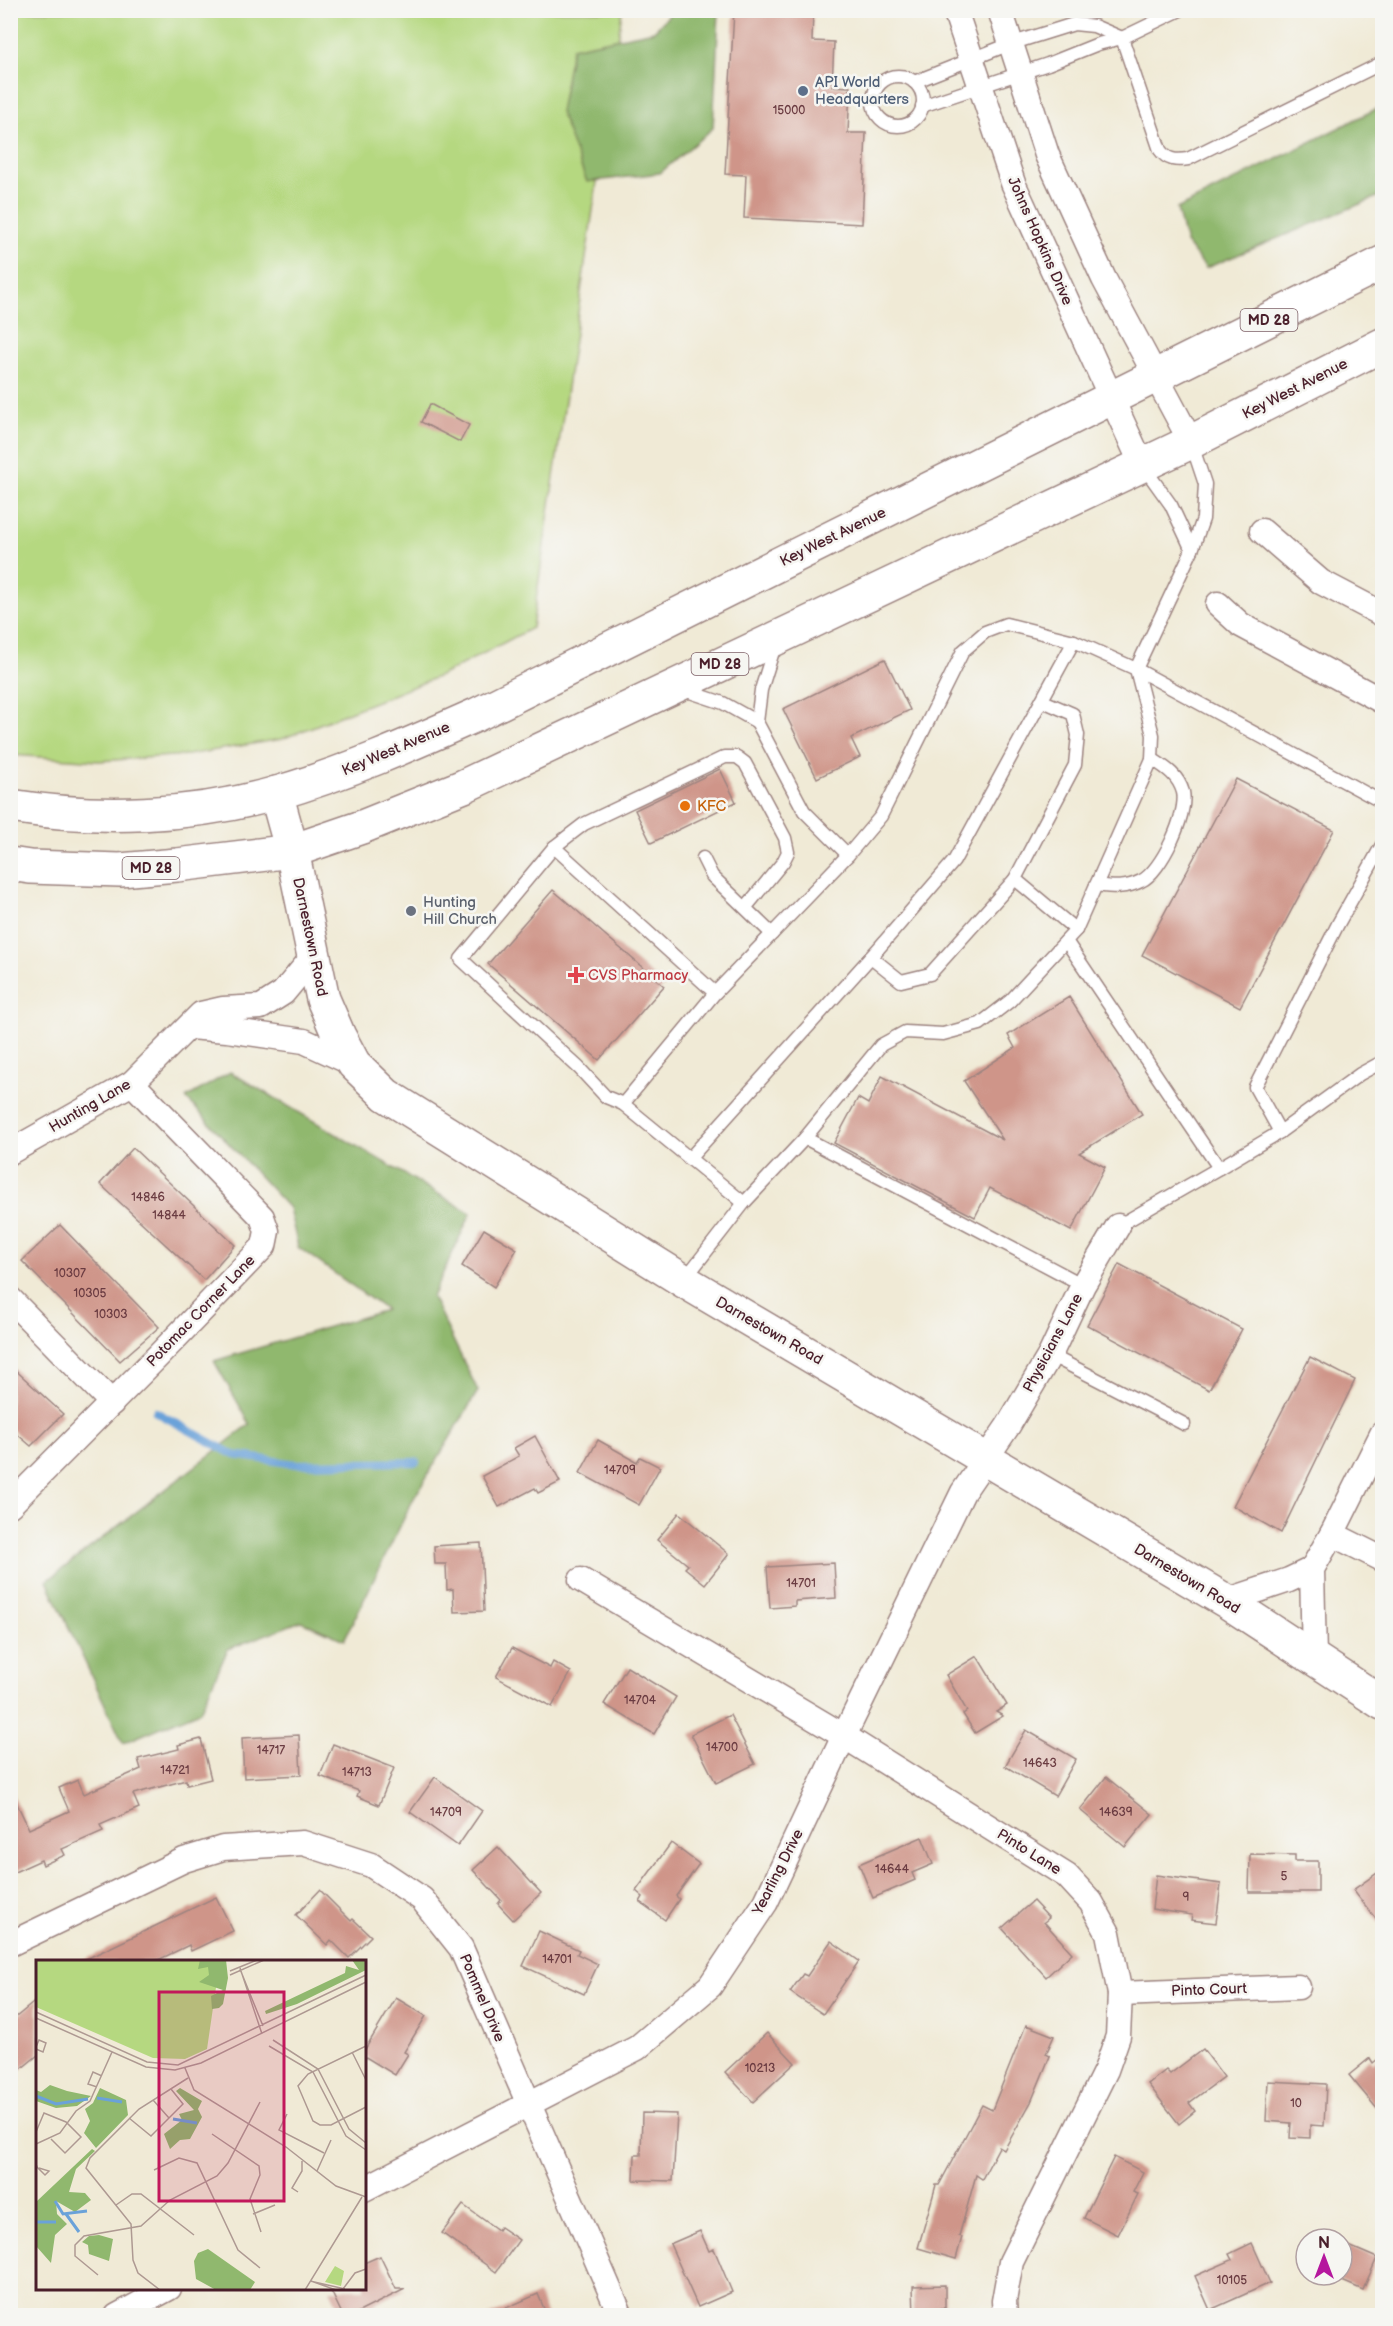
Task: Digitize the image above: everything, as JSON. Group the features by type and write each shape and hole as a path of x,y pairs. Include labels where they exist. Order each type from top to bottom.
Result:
{"main road":[{"name":"Key West Avenue","path":"276,793 348,770 476,714 1383,263"},
{"name":"Key West Avenue","path":"292,851 417,806 1191,442 1383,345"},
{"name":"MD 28","path":"10,806 33,810 122,814 205,808 276,793"},
{"name":"Darnestown Road","path":"276,793 292,851 323,999 354,1064 386,1095 684,1281 1226,1601 1383,1703"},
{"name":"MD 28","path":"10,864 30,867 120,870 177,866 292,851"}],"street":[{"name":"Johns Hopkins Drive","path":"955,10 1013,183 1142,465"},
{"path":"1000,10 1047,155 1104,279 1191,442"},
{"path":"1262,531 1321,582 1383,614"},
{"path":"1218,604 1240,625 1383,701"},
{"name":"Hunting Lane","path":"10,1152 132,1083 201,1014 224,1009 261,1008 283,993 313,957"},
{"path":"189,1028 227,1029 304,1041 354,1064"},
{"name":"Potomac Corner Lane","path":"10,1505 264,1246 267,1231 262,1217 132,1083"},
{"name":"Physicians Lane","path":"986,1459 1050,1355 1083,1285 1118,1226"},
{"path":"10,1299 112,1403"},
{"path":"1314,1658 1312,1569 1383,1434"},
{"name":"Yearling Drive","path":"366,2187 638,2048 710,1986 766,1902 963,1492 986,1459"},
{"path":"1332,1534 1383,1559"},
{"path":"1226,1601 1289,1580 1312,1569"},
{"name":"Pinto Lane","path":"580,1580 844,1736 1067,1876 1091,1902 1108,1933 1120,1994 1118,2036 1106,2070 1011,2262 1004,2301 1005,2316"},
{"name":"Pommel Drive","path":"10,1944 184,1860 223,1848 303,1843 371,1865 422,1899 461,1948 621,2316"},
{"name":"Pinto Court","path":"1120,1994 1298,1987"},
{"path":"117,2316 167,2290"}],"lane":[{"path":"922,106 1020,74 1098,44 1122,38 1180,10"},
{"path":"914,82 1010,44 1074,24 1094,26 1122,38 1160,150 1172,160 1188,159 1383,63"},
{"path":"904,76 914,82 922,93 922,106 914,120 901,126 885,123 874,111 873,95 881,81 904,76"},
{"path":"684,1281 744,1203 805,1138 881,1045 905,1032 943,1034 980,1024 1010,1000 1076,930 1152,759 1153,735 1136,669 1192,550 1203,519 1205,484 1191,442"},
{"path":"1142,465 1171,505 1192,550"},
{"path":"623,1104 715,993 848,855 881,816 963,651 985,632 1006,624 1074,641 1136,669 1383,802"},
{"path":"757,722 761,690 777,638"},
{"path":"689,1159 872,957 954,861 1074,641"},
{"path":"671,686 723,703 757,722 804,811 848,855"},
{"path":"872,957 901,981 930,974 1015,879 1075,765 1078,735 1073,714 1043,701"},
{"path":"744,1203 623,1104 606,1097 579,1068 461,958 554,847 584,824 725,757 737,757 745,763 785,838 788,852 783,862 746,907"},
{"path":"1096,885 1123,888 1143,881 1160,863 1180,820 1183,794 1173,772 1152,759"},
{"path":"1280,1131 1255,1087 1333,934 1383,845"},
{"path":"554,847 715,993"},
{"path":"703,858 711,876 772,934"},
{"path":"1015,879 1076,930"},
{"path":"1066,940 1219,1168"},
{"path":"1118,1226 1280,1131 1360,1074 1383,1062"},
{"path":"805,1138 1083,1285"},
{"path":"1050,1355 1184,1424"}],"green space":[{"path":"11,11 622,11 532,628 442,675 282,739 187,755 99,761 11,755"},
{"path":"673,11 719,11 713,128 660,173 587,182 560,112 572,48 654,31"},
{"path":"1382,106 1382,195 1206,268 1186,243 1177,209"},
{"path":"230,1072 471,1213 432,1297 478,1391 414,1498 344,1640 301,1621 228,1649 200,1711 123,1743 47,1581 250,1424 214,1361 386,1310 298,1247 289,1208 186,1098"}],"building":[{"path":"734,10 813,10 812,41 834,42 832,86 850,87 848,133 866,133 862,224 744,218 746,175 725,174"},
{"path":"430,404 469,425 460,442 421,422"},
{"path":"885,659 910,710 851,738 860,757 817,778 783,709"},
{"name":"KFC","path":"720,769 736,802 651,843 635,810"},
{"path":"1236,779 1334,830 1240,1007 1142,955"},
{"name":"CVS Pharmacy","path":"553,890 664,986 599,1060 488,964"},
{"path":"1069,997 1142,1114 1079,1153 1105,1167 1071,1231 990,1188 975,1217 834,1143 858,1098 868,1104 882,1076 1003,1140 964,1081 1015,1048 1008,1035"},
{"path":"133,1148 235,1245 204,1280 100,1184"},
{"path":"60,1225 159,1327 120,1361 22,1261"},
{"path":"484,1229 517,1249 494,1287 462,1266"},
{"path":"1119,1264 1242,1329 1209,1390 1087,1325"},
{"path":"1310,1357 1355,1380 1281,1533 1233,1506"},
{"path":"10,1365 63,1414 31,1446 10,1428"},
{"path":"535,1436 560,1482 538,1493 535,1488 499,1507 482,1476 519,1456 514,1448"},
{"path":"598,1440 637,1462 640,1457 660,1467 639,1505 580,1473"},
{"path":"679,1513 729,1554 705,1584 685,1568 688,1565 657,1540"},
{"path":"481,1543 484,1611 454,1612 453,1589 447,1590 446,1564 435,1564 434,1546"},
{"path":"834,1563 836,1598 795,1601 795,1606 770,1608 767,1567"},
{"path":"512,1648 550,1668 553,1662 571,1672 552,1707 496,1677"},
{"path":"977,1656 1007,1705 996,1712 1003,1716 975,1733 963,1714 967,1711 946,1675"},
{"path":"627,1667 676,1697 654,1734 604,1704"},
{"path":"730,1715 755,1764 716,1783 691,1734"},
{"path":"1026,1730 1076,1759 1055,1796 1005,1766"},
{"path":"299,1735 301,1775 244,1778 242,1738"},
{"path":"201,1739 211,1779 187,1785 186,1780 133,1794 139,1808 100,1825 103,1831 62,1849 65,1855 43,1865 41,1860 10,1874 10,1789 29,1829 69,1811 59,1788 78,1780 84,1794 141,1769 138,1759 179,1749 178,1745"},
{"path":"333,1744 394,1768 379,1805 357,1796 359,1791 320,1776"},
{"path":"435,1777 482,1811 458,1846 410,1812"},
{"path":"1106,1777 1152,1814 1125,1847 1080,1810"},
{"path":"922,1837 933,1864 912,1873 915,1880 873,1898 859,1864"},
{"path":"671,1843 699,1864 676,1896 679,1899 665,1920 640,1902 643,1897 636,1891"},
{"path":"498,1847 541,1893 513,1920 498,1904 501,1900 473,1870"},
{"path":"1250,1854 1295,1855 1295,1861 1318,1861 1318,1892 1249,1892"},
{"path":"1383,1869 1383,1928 1353,1890"},
{"path":"1156,1875 1221,1884 1216,1923 1191,1920 1192,1915 1152,1909"},
{"path":"320,1890 351,1921 353,1919 371,1936 349,1958 331,1940 327,1945 296,1915"},
{"path":"216,1897 233,1931 191,1951 189,1945 158,1960 84,1960"},
{"path":"1033,1901 1049,1918 1044,1922 1072,1953 1046,1977 1002,1928"},
{"path":"539,1931 579,1950 577,1954 598,1964 584,1994 523,1966"},
{"path":"831,1941 859,1961 823,2014 790,1992 803,1974 807,1976"},
{"path":"396,1998 426,2016 404,2052 408,2054 395,2075 366,2057 366,2048"},
{"path":"36,2001 36,2057 10,2078 10,2022"},
{"path":"1026,2025 1054,2036 1046,2054 1050,2056 1031,2102 1004,2150 999,2147 982,2179 976,2175 959,2236 962,2237 956,2259 918,2248 936,2185 939,2185 982,2105 992,2110"},
{"path":"767,2033 795,2063 753,2102 725,2072"},
{"path":"1203,2049 1224,2077 1189,2103 1195,2111 1179,2124 1148,2084 1166,2070 1170,2074"},
{"path":"1383,2055 1383,2116 1349,2075 1370,2058 1373,2063"},
{"path":"1268,2081 1326,2084 1324,2126 1310,2125 1310,2138 1290,2137 1291,2123 1266,2121"},
{"path":"642,2113 677,2114 673,2181 634,2180 635,2155 641,2155"},
{"path":"1114,2157 1143,2172 1133,2192 1138,2194 1118,2235 1084,2218"},
{"path":"463,2205 498,2230 500,2227 519,2240 496,2272 442,2233"},
{"path":"700,2231 709,2251 714,2249 732,2292 698,2307 670,2244"},
{"path":"1252,2243 1270,2283 1210,2310 1195,2276 1232,2260 1229,2254"},
{"path":"1354,2248 1377,2258 1363,2290 1354,2286"},
{"path":"380,2256 396,2289 405,2289 351,2316 343,2316 330,2290 366,2290 366,2262"},
{"path":"945,2285 945,2308 941,2308 941,2316 914,2316 913,2286"},
{"path":"538,2294 547,2316 488,2316"}],"waterway":[{"path":"156,1412 234,1455 296,1464 416,1462"}],"place":[{"name":"API World Headquarters","path":"803,91"},
{"name":"KFC","path":"685,806"},
{"name":"Hunting Hill Church","path":"411,911"},
{"name":"CVS Pharmacy","path":"576,975"}]}
